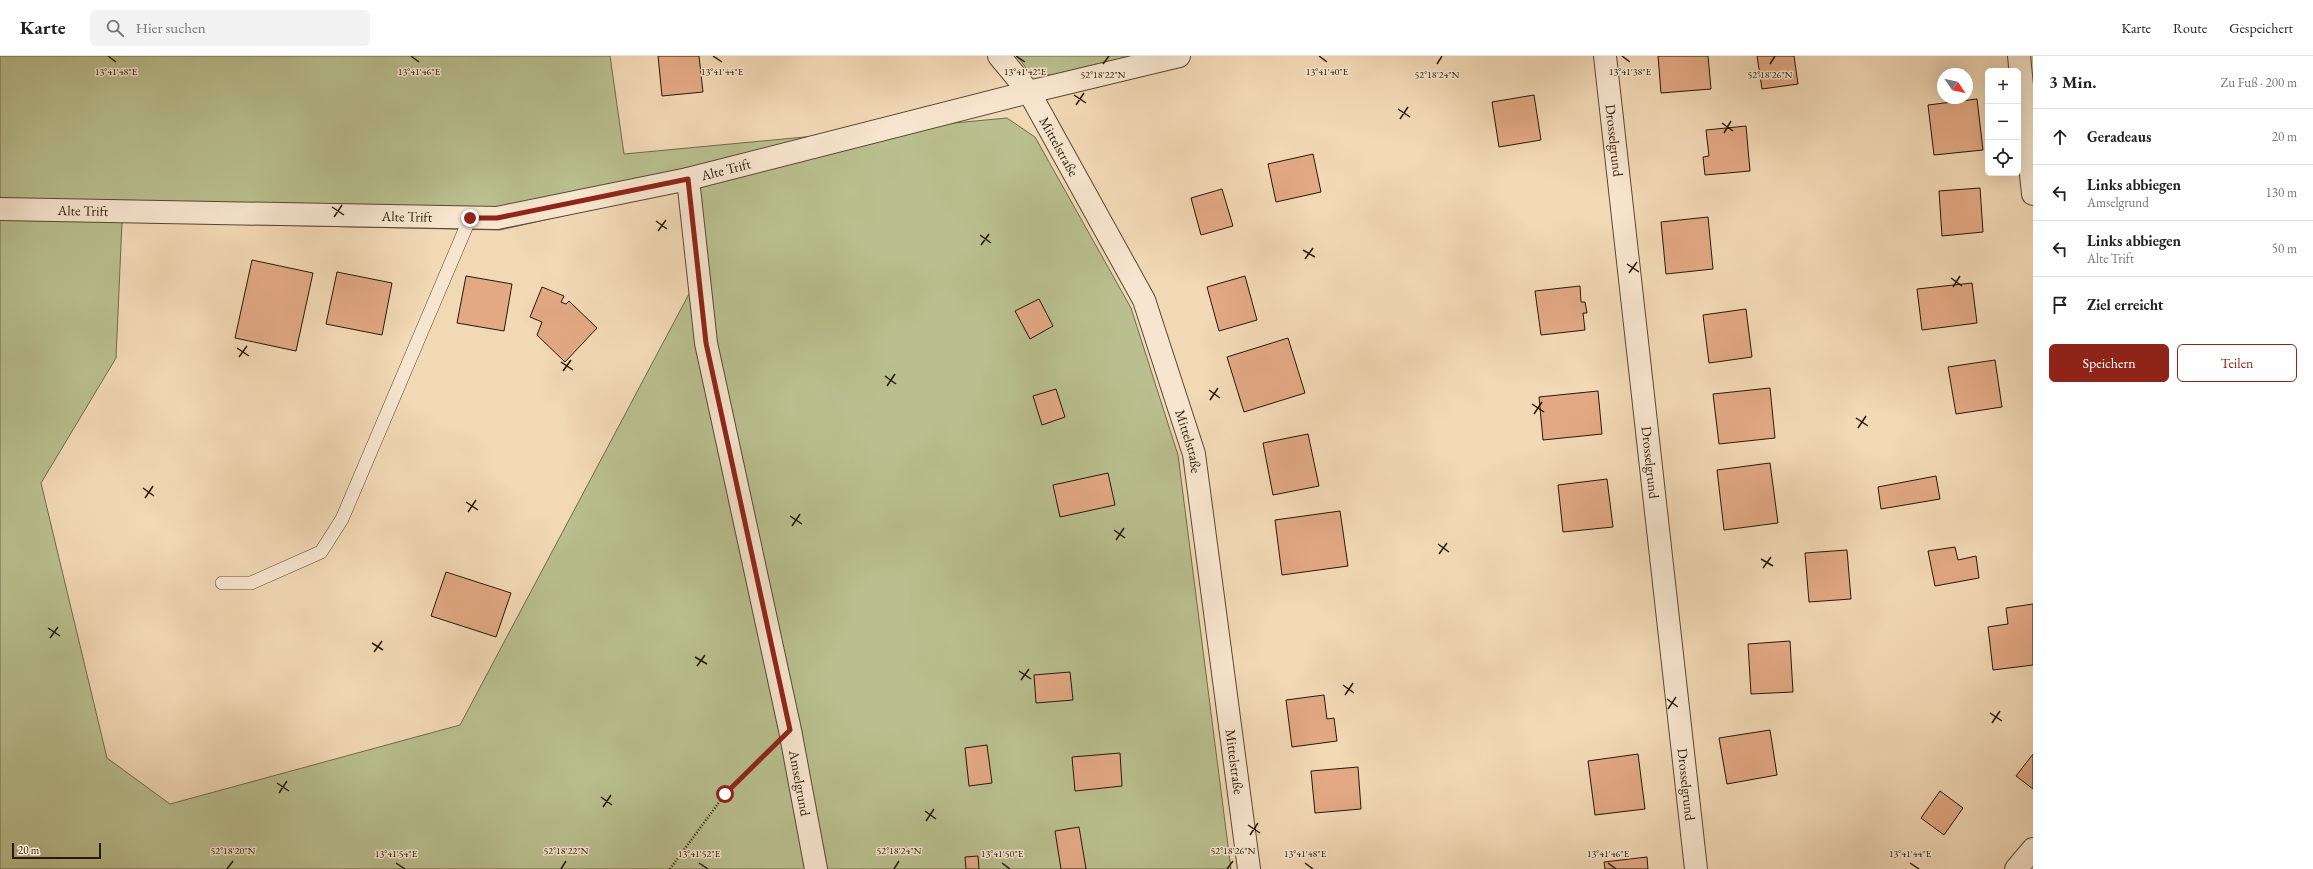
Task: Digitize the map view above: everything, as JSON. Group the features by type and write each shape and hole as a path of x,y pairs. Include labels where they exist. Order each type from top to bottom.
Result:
{"street":[{"name":"Mittelstraße","path":"1000,56 1029,92 1144,300 1194,454 1249,869"},
{"name":"Alte Trift","path":"0,209 497,218 688,179 1029,92 1179,56"},
{"name":"Drosselgrund","path":"1605,56 1696,869"},
{"path":"2019,56 2033,194"},
{"name":"Amselgrund","path":"688,179 706,343 790,730 816,869"},
{"path":"2016,869 2033,850"}],"lane":[{"path":"222,583 251,583 321,552 342,519 470,218"}],"path":[{"path":"670,869 725,794 790,730"}],"green space":[{"path":"0,56 610,56 624,154 1007,118 1035,137 1131,308 1178,455 1231,869 0,869","holes":["682,189 698,277 460,725 170,804 107,758 41,483 116,358 122,222 500,230"]},
{"path":"1017,56 1142,56 1056,76 1029,72"}],"building":[{"path":"658,56 699,56 703,92 662,96"},
{"path":"1658,56 1708,56 1711,89 1661,93"},
{"path":"1757,56 1794,56 1798,84 1762,89"},
{"path":"1534,95 1541,140 1499,147 1492,102"},
{"path":"1973,99 1977,99 1983,150 1934,155 1928,105 1973,104"},
{"path":"1746,126 1750,171 1705,175 1703,157 1709,156 1706,130"},
{"path":"1313,154 1321,192 1276,202 1268,164"},
{"path":"1980,188 1983,232 1942,236 1939,191"},
{"path":"1222,189 1233,226 1201,235 1191,198"},
{"path":"1708,217 1713,269 1666,274 1661,222"},
{"path":"252,260 313,273 296,351 235,338"},
{"path":"337,272 392,283 382,335 326,324"},
{"path":"466,276 512,284 504,331 457,323"},
{"path":"1245,276 1257,320 1219,331 1207,287"},
{"path":"1972,283 1977,323 1922,330 1917,289"},
{"path":"1580,286 1581,302 1585,302 1587,313 1583,313 1585,330 1541,335 1535,291"},
{"path":"542,287 564,296 561,302 566,304 569,301 597,328 565,362 537,335 542,322 530,317"},
{"path":"1039,299 1053,326 1030,339 1015,311"},
{"path":"1746,309 1752,357 1709,363 1703,315"},
{"path":"1288,338 1305,393 1244,412 1227,357"},
{"path":"1995,360 2002,407 1956,414 1948,367"},
{"path":"1770,388 1775,438 1719,444 1713,394"},
{"path":"1056,389 1065,417 1042,425 1033,396"},
{"path":"1598,391 1602,434 1543,440 1539,397"},
{"path":"1308,434 1319,486 1273,495 1263,443"},
{"path":"1770,463 1778,523 1724,530 1717,470"},
{"path":"1108,473 1115,505 1060,517 1053,485"},
{"path":"1936,476 1940,499 1881,509 1878,487"},
{"path":"1607,479 1613,527 1563,532 1558,485"},
{"path":"1340,511 1348,566 1282,575 1275,520"},
{"path":"1955,547 1958,560 1976,556 1979,578 1935,586 1928,551"},
{"path":"1847,550 1851,599 1809,602 1805,553"},
{"path":"446,572 511,593 496,637 431,616"},
{"path":"2033,604 2033,665 1993,670 1988,627 2008,624 2006,608"},
{"path":"1790,641 1793,692 1751,694 1748,644"},
{"path":"1070,672 1073,700 1036,703 1034,675"},
{"path":"1324,695 1327,719 1334,718 1337,741 1292,747 1286,700"},
{"path":"1770,730 1777,775 1727,784 1719,738"},
{"path":"987,745 992,783 969,786 965,748"},
{"path":"1120,753 1122,786 1075,791 1072,757"},
{"path":"1638,754 1645,809 1595,815 1588,761"},
{"path":"2033,754 2033,789 2016,776"},
{"path":"1358,767 1361,809 1315,813 1311,771"},
{"path":"1940,791 1963,808 1944,835 1921,818"},
{"path":"1079,827 1086,869 1061,869 1055,831"},
{"path":"978,856 979,869 966,869 965,857"},
{"path":"1647,857 1648,869 1605,869 1604,862"}],"route":[{"path":"470,218 497,218 688,179 706,343 790,730 725,794"}]}
